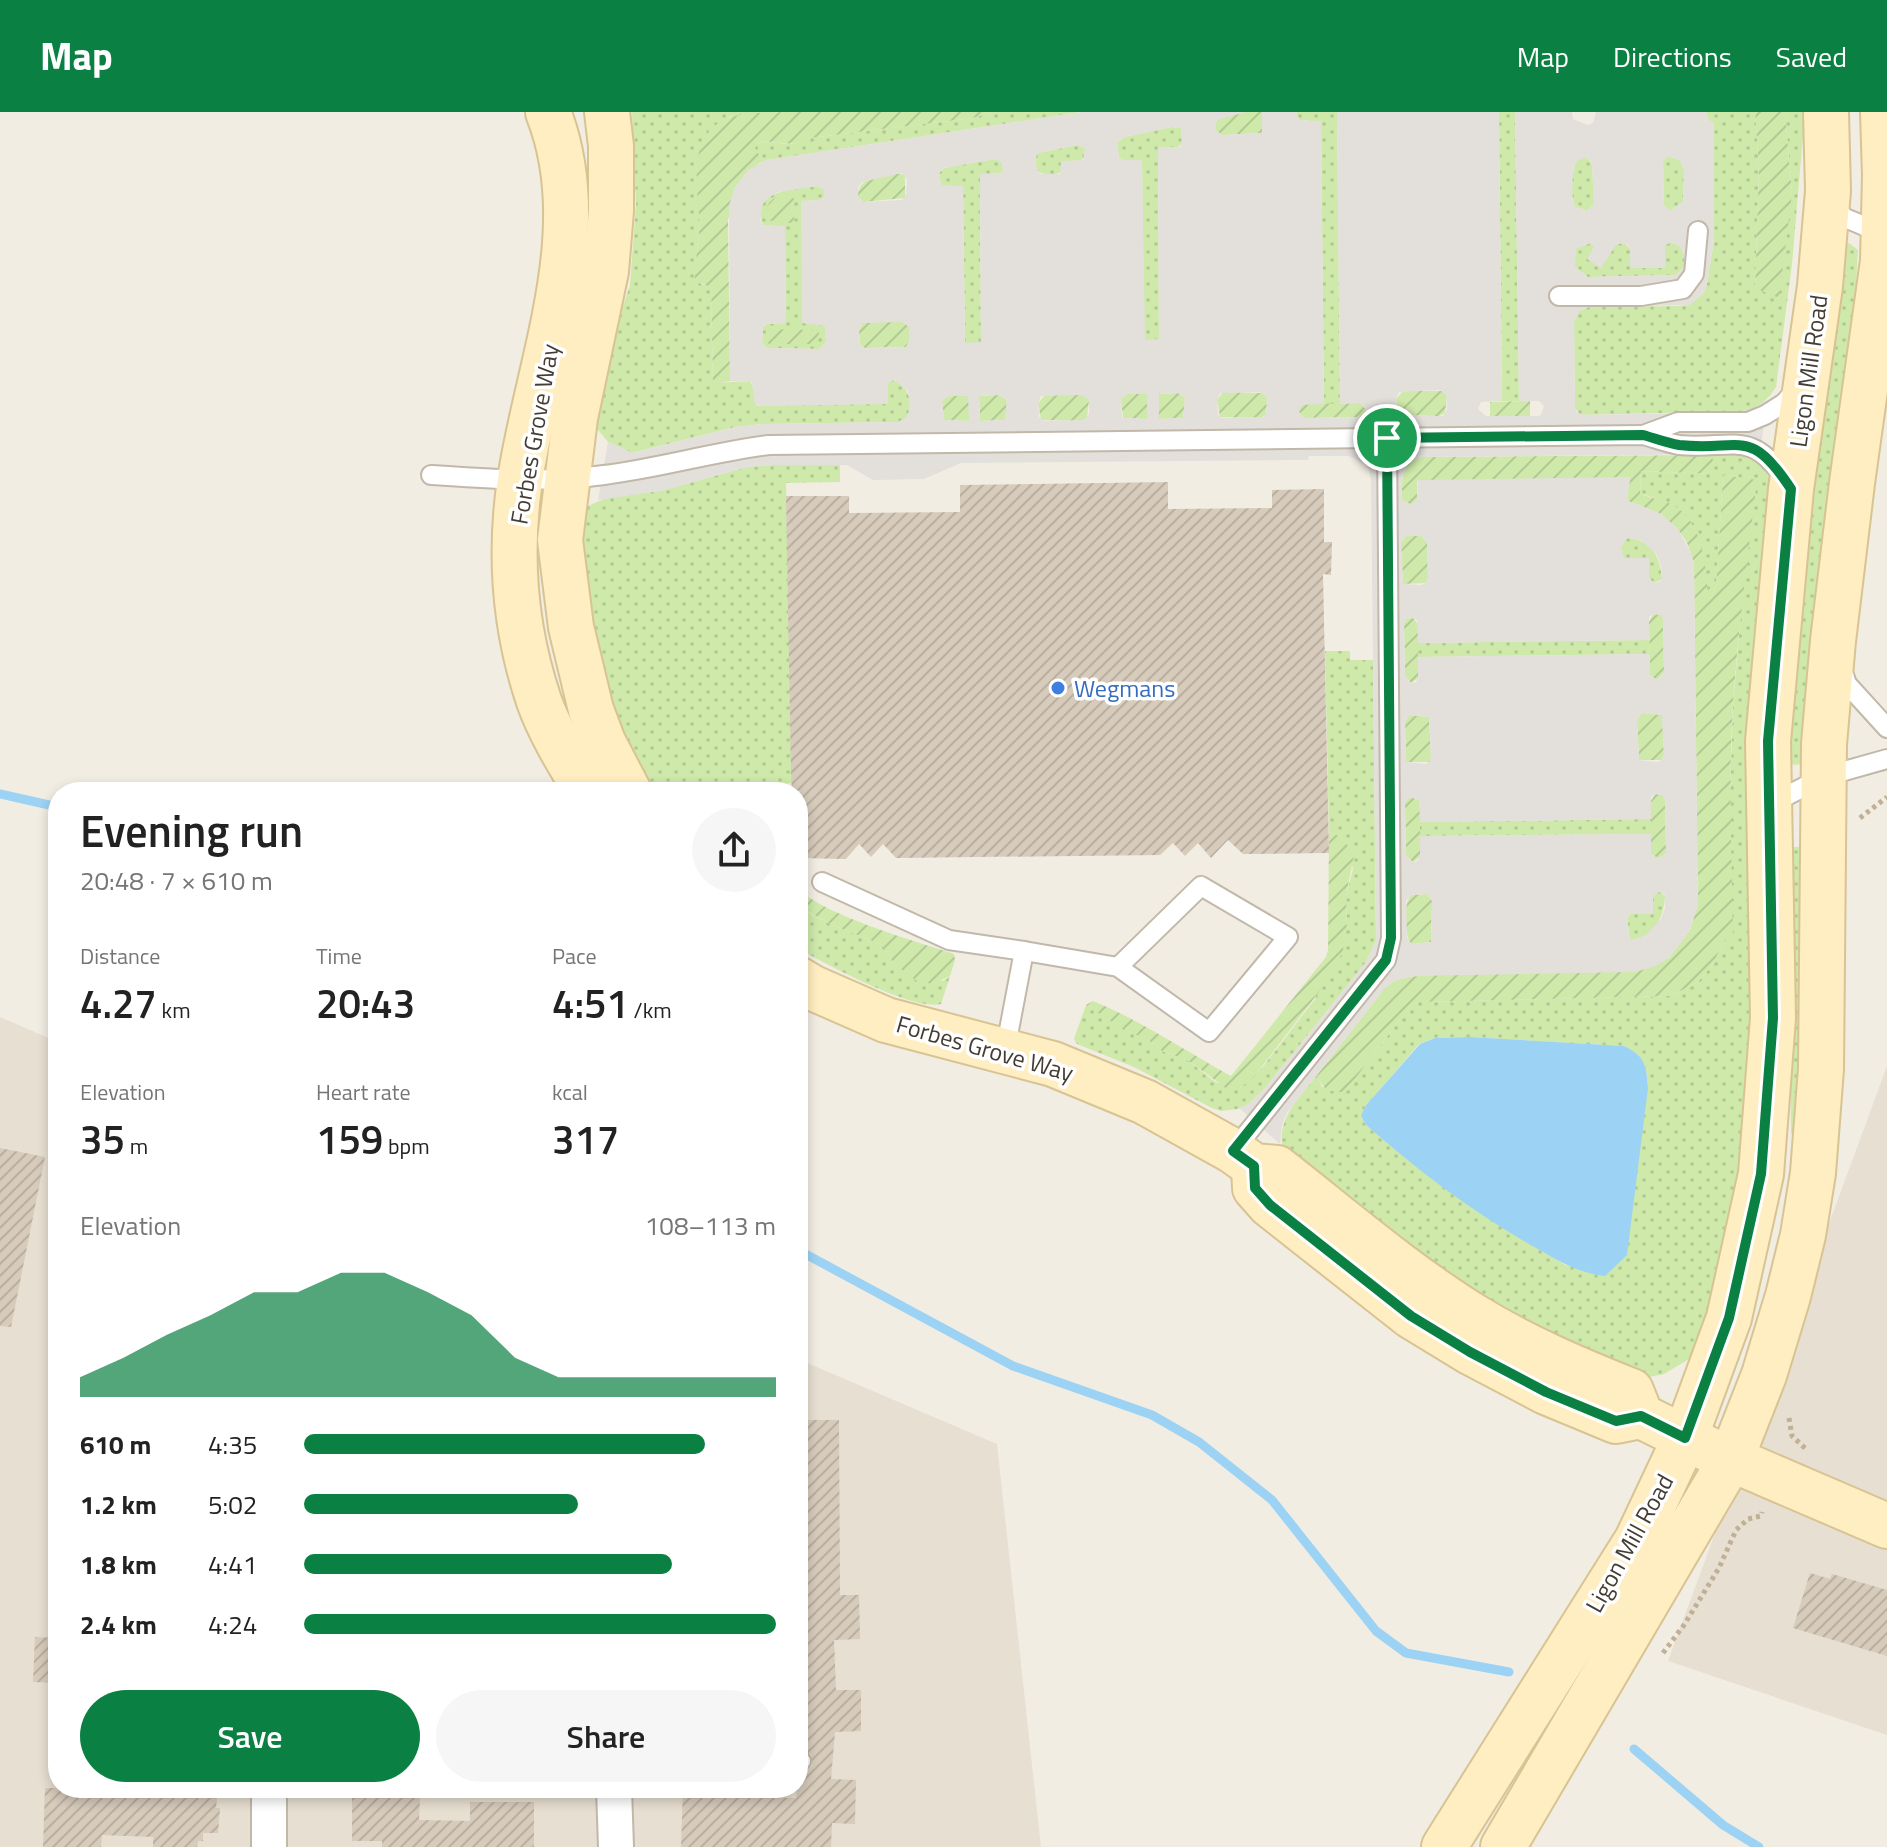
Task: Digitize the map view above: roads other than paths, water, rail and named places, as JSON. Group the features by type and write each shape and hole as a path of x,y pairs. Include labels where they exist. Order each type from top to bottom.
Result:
{"main road":[{"name":"Forbes Grove Way","path":"548,112 560,142 565,179 565,234 556,317 520,481 514,541 515,582 520,623 540,702 582,782"},
{"name":"Forbes Grove Way","path":"607,112 611,211 606,271 575,418 560,540 565,588 582,676 603,742 624,782"},
{"name":"Ligon Mill Road","path":"1503,1847 1709,1449 1729,1318 1761,1174 1773,1018 1768,741 1791,489 1820,286 1828,191 1826,112"},
{"name":"Ligon Mill Road","path":"1444,1847 1637,1540 1764,1375 1788,1296 1803,1235 1813,1173 1821,1069 1823,777 1833,641 1885,234 1884,112"},
{"path":"520,481 532,511 541,624 553,659 576,705 603,742"},
{"name":"Forbes Grove Way","path":"808,985 886,1020 1053,1064 1145,1102 1243,1159"},
{"path":"1243,1159 1255,1188 1270,1205 1411,1316 1470,1352 1546,1392 1616,1421 1641,1416 1887,1526"}],"street":[{"path":"269,1798 269,1847"},
{"path":"614,1798 616,1847"}],"lane":[{"path":"1884,112 1887,120"},
{"path":"1828,191 1843,217 1885,234"},
{"path":"1559,296 1641,296 1683,289 1694,274 1698,231"},
{"path":"1643,435 1678,422 1748,422 1784,403 1807,380"},
{"path":"431,475 520,481 566,479 606,475 723,451 769,445 1643,435 1679,445 1738,444 1761,451 1776,466 1791,489"},
{"path":"1243,1159 1386,960 1391,938 1387,438"},
{"path":"1833,641 1847,684 1887,728"},
{"path":"1769,805 1823,777 1887,759"},
{"path":"822,882 949,940 1118,967 1209,1032 1288,937 1201,886 1118,967"},
{"path":"1005,1051 1024,951"}],"water":[{"path":"1470,1037 1624,1046 1644,1062 1648,1088 1627,1255 1605,1276 1566,1265 1487,1218 1425,1174 1365,1124 1361,1115 1367,1104 1420,1044 1435,1038"}],"waterway":[{"path":"0,794 48,805"},
{"path":"808,1255 1013,1366 1152,1415 1199,1442 1272,1500 1376,1631 1406,1653 1509,1672"},
{"path":"1634,1749 1723,1825 1759,1847"}],"place":[{"name":"Wegmans","path":"1058,688"}]}
